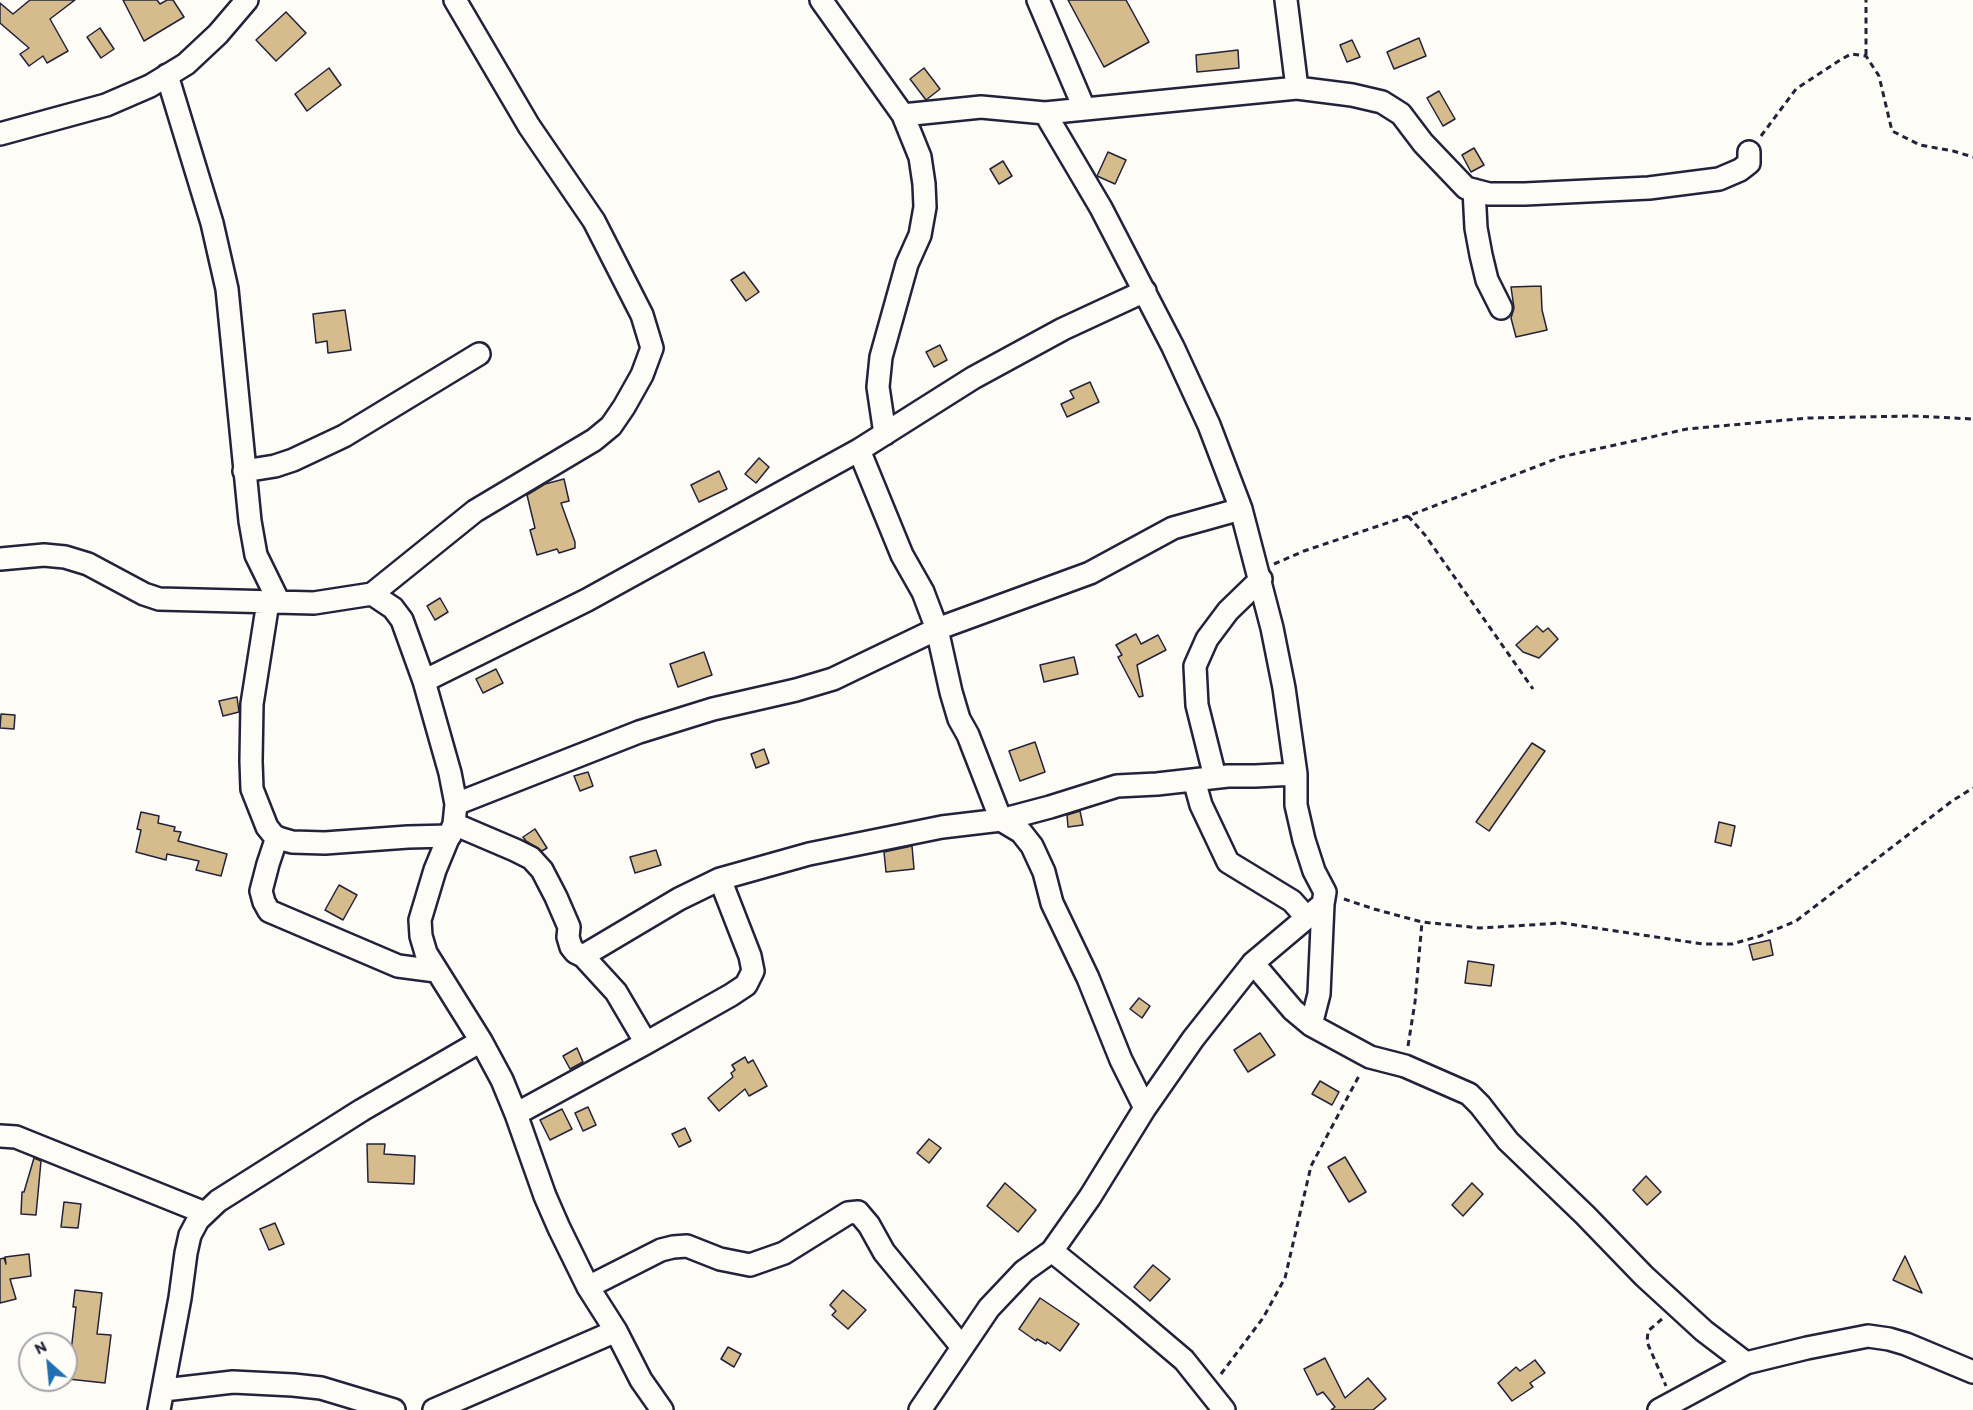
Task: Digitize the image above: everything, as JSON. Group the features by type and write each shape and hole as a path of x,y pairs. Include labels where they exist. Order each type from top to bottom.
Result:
{"street":[{"path":"0,134 106,105 150,86 186,64 218,34 247,0"},
{"path":"0,560 44,555 65,557 88,564 144,594 159,599 314,603 372,594 475,511 594,440 610,426 642,375 652,348 642,315 594,221 529,126 455,0"},
{"path":"821,0 903,115 920,157 925,207 920,235 907,264 881,357 878,387 885,434"},
{"path":"1038,0 1084,108"},
{"path":"1286,0 1298,88"},
{"path":"167,75 212,223 227,289 244,471 256,555 273,602 252,704 252,789 267,827 277,837 292,842 325,843 408,837 453,821 639,732 713,709 833,679 937,629 1090,573 1173,528 1241,509"},
{"path":"903,115 981,107 1045,113 1298,88 1352,95 1382,102 1401,114 1423,143 1466,188 1489,194 1525,194 1688,184 1719,179 1740,170 1749,163 1749,152"},
{"path":"1045,113 1101,208 1173,347 1209,425 1241,509 1259,575 1284,688 1296,774 1296,805 1304,840 1324,898 1319,994 1311,1025"},
{"path":"1474,190 1476,228 1481,255 1487,280 1501,308"},
{"path":"424,681 587,600 859,450 973,378 1063,329 1145,291"},
{"path":"244,471 293,460 344,436 479,354"},
{"path":"859,450 902,555 922,592 937,629 959,719 968,735 1001,820 1021,832 1032,846 1044,872 1052,903 1088,978 1121,1060 1145,1108"},
{"path":"1259,575 1207,639 1195,666 1204,779 1201,805 1228,862 1292,901 1307,918"},
{"path":"372,594 393,608 402,620 424,681 450,773 453,821 420,920 421,936 426,953 455,997 502,1080 545,1196 588,1287 616,1330 641,1380 662,1410"},
{"path":"583,956 679,899 720,879 809,854 942,827 1001,820 1117,786 1296,774"},
{"path":"453,821 515,849 531,858 542,870 569,927 568,937 571,947 583,956 615,992 646,1043"},
{"path":"277,837 261,891 269,911 398,966 436,971"},
{"path":"516,1114 746,985 753,971 750,956 720,879"},
{"path":"920,1410 989,1308 1024,1271 1052,1251 1193,1039 1253,963 1307,918 1324,898"},
{"path":"1253,963 1293,1010 1311,1025 1370,1057 1405,1066 1469,1094 1508,1141 1644,1276 1704,1331 1746,1363"},
{"path":"394,1410 321,1388 233,1382 161,1400 190,1235 198,1220 218,1201 362,1110 481,1041"},
{"path":"0,1136 16,1137 205,1213"},
{"path":"588,1287 641,1260 673,1247 687,1246 720,1259 750,1265 784,1253 848,1213 858,1212 869,1225 884,1252 962,1347"},
{"path":"1052,1251 1184,1360 1224,1410"},
{"path":"434,1410 616,1330"},
{"path":"1676,1405 1746,1363 1868,1336 1906,1344 1973,1372"}],"path":[{"path":"1866,0 1866,56 1879,76 1892,131 1920,145 1973,157"},
{"path":"1749,152 1796,88 1851,54 1866,56"},
{"path":"1259,575 1304,551 1408,516 1561,457 1687,429 1808,418 1912,416 1973,419"},
{"path":"1408,516 1425,535 1533,689"},
{"path":"1324,898 1422,922 1480,928 1562,923 1703,944 1732,944 1760,936 1796,921 1952,801 1973,788"},
{"path":"1405,1066 1415,1002 1422,922"},
{"path":"1208,1390 1263,1318 1285,1278 1311,1166 1370,1057"},
{"path":"1676,1405 1647,1342 1648,1331 1677,1306"}],"building":[{"path":"30,0 75,0 50,19 68,51 47,63 43,56 29,66 20,54 29,48 0,23 0,3 13,14"},
{"path":"123,0 157,0 160,4 173,0 184,17 144,41"},
{"path":"1068,0 1126,0 1149,42 1104,67"},
{"path":"286,12 306,33 276,61 256,40"},
{"path":"100,28 114,49 101,58 87,37"},
{"path":"1419,38 1426,56 1394,69 1387,52"},
{"path":"1352,40 1360,57 1347,62 1340,45"},
{"path":"1238,50 1239,68 1197,72 1196,55"},
{"path":"329,68 341,85 307,111 295,94"},
{"path":"924,68 940,89 926,100 910,79"},
{"path":"1439,91 1455,119 1443,126 1427,98"},
{"path":"1474,148 1484,165 1471,172 1462,155"},
{"path":"1108,152 1126,160 1115,184 1097,176"},
{"path":"1003,161 1012,176 999,184 990,169"},
{"path":"744,272 759,292 746,301 731,280"},
{"path":"1541,286 1542,310 1547,330 1516,337 1511,318 1514,308 1511,287"},
{"path":"345,310 351,350 328,353 327,341 316,343 313,314"},
{"path":"940,345 947,360 934,367 926,352"},
{"path":"1090,382 1099,402 1067,417 1061,404 1074,398 1070,391"},
{"path":"759,458 769,467 756,483 745,474"},
{"path":"719,471 727,489 699,502 691,485"},
{"path":"564,479 569,501 561,503 575,548 559,553 557,549 537,555 530,530 535,528 527,495 545,484"},
{"path":"440,598 448,612 435,620 427,606"},
{"path":"1537,626 1543,632 1548,628 1558,639 1539,658 1523,652 1516,645"},
{"path":"1136,634 1141,644 1158,635 1166,650 1137,665 1143,696 1139,697 1118,657 1122,655 1116,645"},
{"path":"704,652 712,675 678,687 670,664"},
{"path":"1074,657 1078,674 1044,682 1040,665"},
{"path":"496,669 503,683 483,693 476,679"},
{"path":"237,697 239,712 223,716 219,701"},
{"path":"1,714 15,715 14,729 0,728"},
{"path":"1035,742 1045,772 1020,781 1009,751"},
{"path":"1532,743 1545,751 1489,831 1476,822"},
{"path":"764,749 769,763 756,768 751,754"},
{"path":"588,772 593,786 580,791 574,776"},
{"path":"1080,811 1083,825 1068,827 1067,815"},
{"path":"141,812 159,816 158,823 175,827 174,831 181,832 178,841 227,854 221,876 196,870 199,861 167,854 166,860 136,852 141,830 137,829"},
{"path":"1719,822 1735,826 1731,846 1715,842"},
{"path":"535,829 547,848 542,851 523,837"},
{"path":"912,846 914,869 886,872 884,852"},
{"path":"656,850 661,865 635,873 630,857"},
{"path":"339,885 357,895 343,920 325,910"},
{"path":"1770,940 1773,955 1753,960 1749,945"},
{"path":"1468,961 1494,965 1491,986 1465,983"},
{"path":"1139,998 1150,1006 1142,1018 1130,1009"},
{"path":"1260,1033 1275,1055 1248,1072 1234,1050"},
{"path":"577,1048 583,1062 570,1069 563,1056"},
{"path":"745,1057 748,1063 753,1060 767,1086 749,1096 745,1089 719,1111 708,1098 733,1077 731,1073 735,1070 732,1065"},
{"path":"1320,1081 1339,1092 1332,1105 1312,1094"},
{"path":"588,1107 596,1125 583,1131 575,1113"},
{"path":"562,1109 572,1129 550,1140 540,1120"},
{"path":"685,1128 691,1141 679,1147 672,1134"},
{"path":"929,1139 941,1148 929,1163 917,1153"},
{"path":"367,1144 385,1144 384,1154 415,1156 414,1184 368,1182"},
{"path":"1345,1157 1366,1192 1349,1202 1328,1167"},
{"path":"34,1158 41,1161 36,1215 21,1214 22,1192 24,1192"},
{"path":"1646,1176 1661,1192 1647,1205 1633,1190"},
{"path":"1005,1183 1036,1210 1018,1232 987,1206"},
{"path":"1472,1183 1483,1194 1463,1216 1452,1205"},
{"path":"64,1202 81,1204 78,1228 61,1227"},
{"path":"275,1223 284,1244 269,1250 260,1229"},
{"path":"29,1254 31,1276 10,1279 16,1299 0,1303 0,1259 4,1258 6,1264 5,1257"},
{"path":"1905,1256 1922,1293 1893,1280"},
{"path":"1153,1265 1170,1279 1150,1301 1134,1287"},
{"path":"75,1290 102,1293 97,1334 111,1335 105,1383 78,1380 78,1332 73,1332 76,1307 73,1307"},
{"path":"843,1290 866,1310 848,1329 832,1315 836,1311 830,1305"},
{"path":"1040,1298 1079,1324 1060,1351 1047,1342 1046,1344 1037,1339 1036,1341 1019,1329"},
{"path":"728,1347 741,1354 734,1367 721,1359"},
{"path":"1325,1358 1345,1398 1368,1378 1386,1399 1373,1410 1331,1410 1335,1407 1323,1392 1317,1395 1304,1369"},
{"path":"1535,1360 1545,1373 1530,1383 1533,1387 1512,1401 1498,1383 1516,1367 1520,1371"}]}
